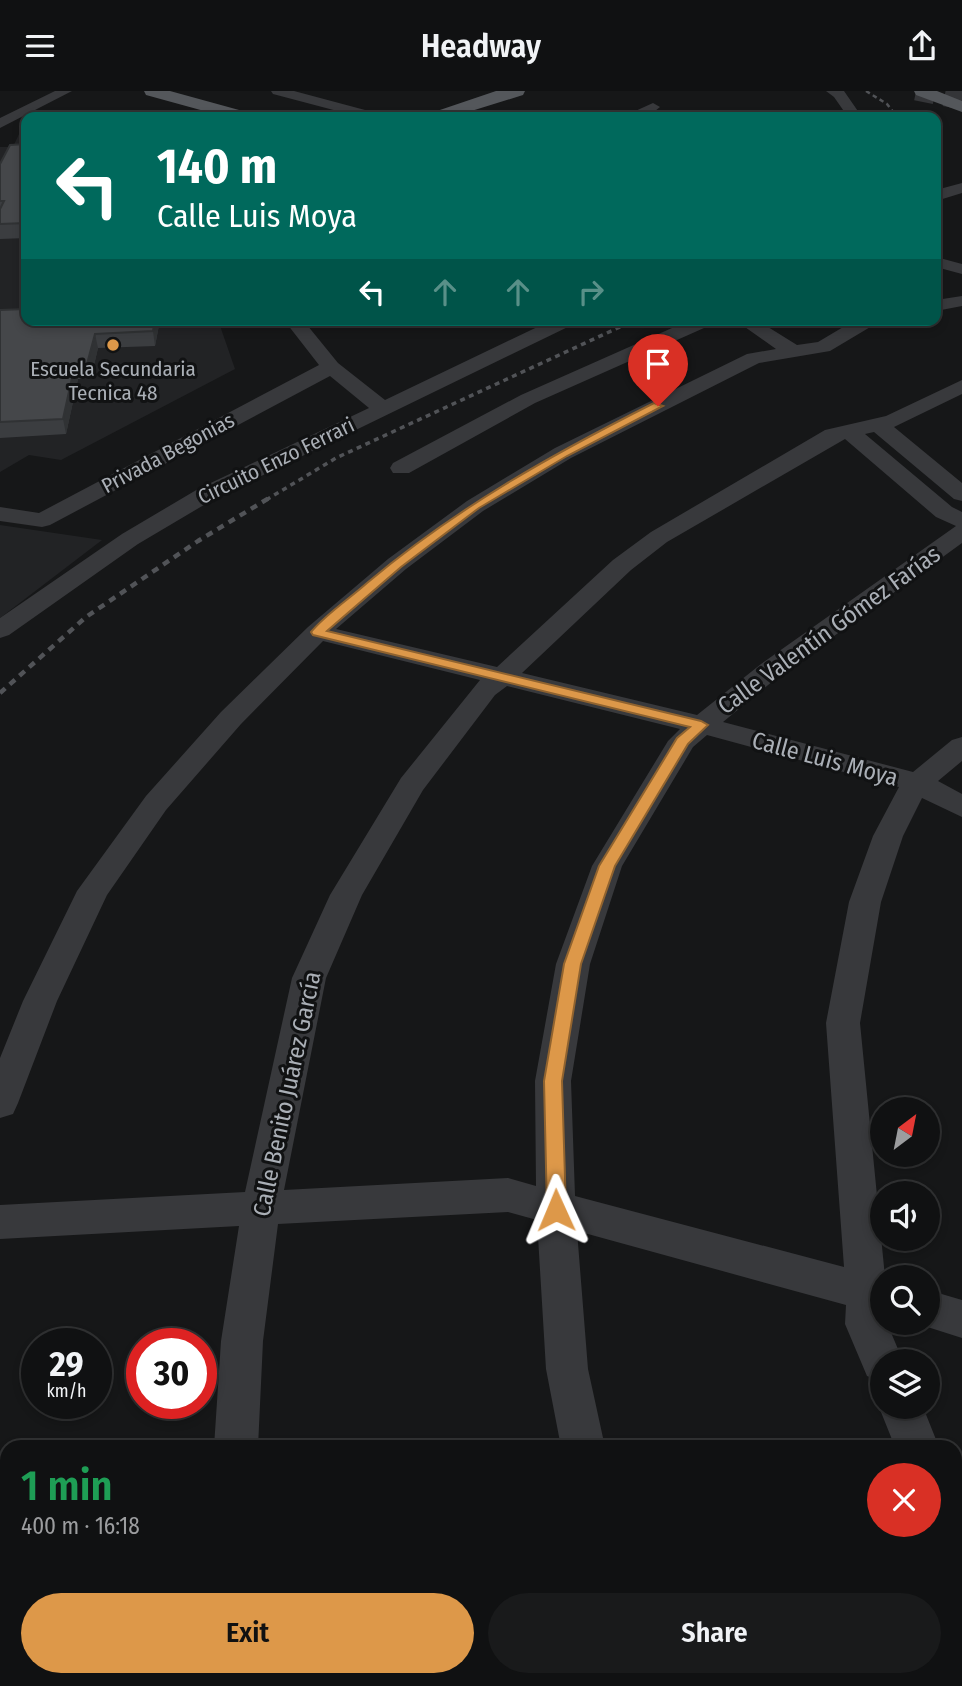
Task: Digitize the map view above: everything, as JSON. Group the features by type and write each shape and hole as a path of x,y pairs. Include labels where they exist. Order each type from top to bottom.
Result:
{"main road":[{"path":"152,91 226,112"},
{"path":"433,112 490,91"},
{"path":"451,112 517,91"},
{"path":"922,91 962,107"}],"street":[{"path":"0,111 46,91"},
{"path":"0,117 53,91"},
{"path":"24,112 65,91"},
{"path":"278,91 356,112"},
{"path":"833,91 839,94 852,112"},
{"path":"0,124 21,113"},
{"path":"941,194 954,188 962,188"},
{"path":"941,263 962,269"},
{"path":"941,305 962,301"},
{"path":"298,326 331,367 383,409"},
{"name":"Circuito Enzo Ferrari","path":"0,630 130,539 206,494 555,326"},
{"path":"401,468 528,399 692,326"},
{"path":"753,326 794,352"},
{"path":"0,1103 40,1001 93,891 156,803 231,718 317,632 397,564 498,491 563,453 754,358 822,347 858,326"},
{"name":"Privada Begonias","path":"0,514 42,520 331,367"},
{"name":"Calle Benito Juárez García","path":"236,1440 242,1341 261,1209 309,978 341,907 411,785 485,689 502,677 622,565 659,537 811,448 862,426 894,421 962,386"},
{"path":"862,426 962,495"},
{"path":"862,426 944,512 962,521"},
{"name":"Calle Valentín Gómez Farías","path":"582,1440 567,1369 556,1210 553,1081 573,964 607,866 682,741 770,670 962,532"},
{"name":"Calle Luis Moya","path":"317,632 701,725 918,783 962,807"},
{"path":"871,1265 843,1023 865,902 888,836 904,801 918,783 962,746"},
{"path":"0,1222 508,1195 870,1293"},
{"path":"870,1309 866,1324 870,1334"},
{"path":"940,1313 962,1319"},
{"path":"906,1419 914,1440"}],"shaded area":[{"name":"Escuela Secundaria Tecnica 48","path":"21,134 21,326 220,326 235,369 61,460 29,455 0,472 0,147 13,147"},
{"path":"0,525 102,540 0,618"}],"building":[{"path":"21,144 21,223 0,224 0,209 4,201 0,201 0,164 10,145"},
{"path":"21,309 21,326 154,326 153,331 95,334 87,364 75,364 63,419 0,422 0,310"}],"tunnel":[{"path":"916,91 962,100"}],"railway":[{"path":"866,91 887,104 893,112"},
{"path":"266,500 336,458 622,326"},
{"path":"0,693 86,617 198,541 269,498"}],"place":[{"name":"Escuela Secundaria Tecnica 48","path":"113,345"}],"route":[{"path":"556,1210 553,1081 573,964 607,866 682,741 701,725 317,632 397,564 475,506 563,453 658,406"}]}
